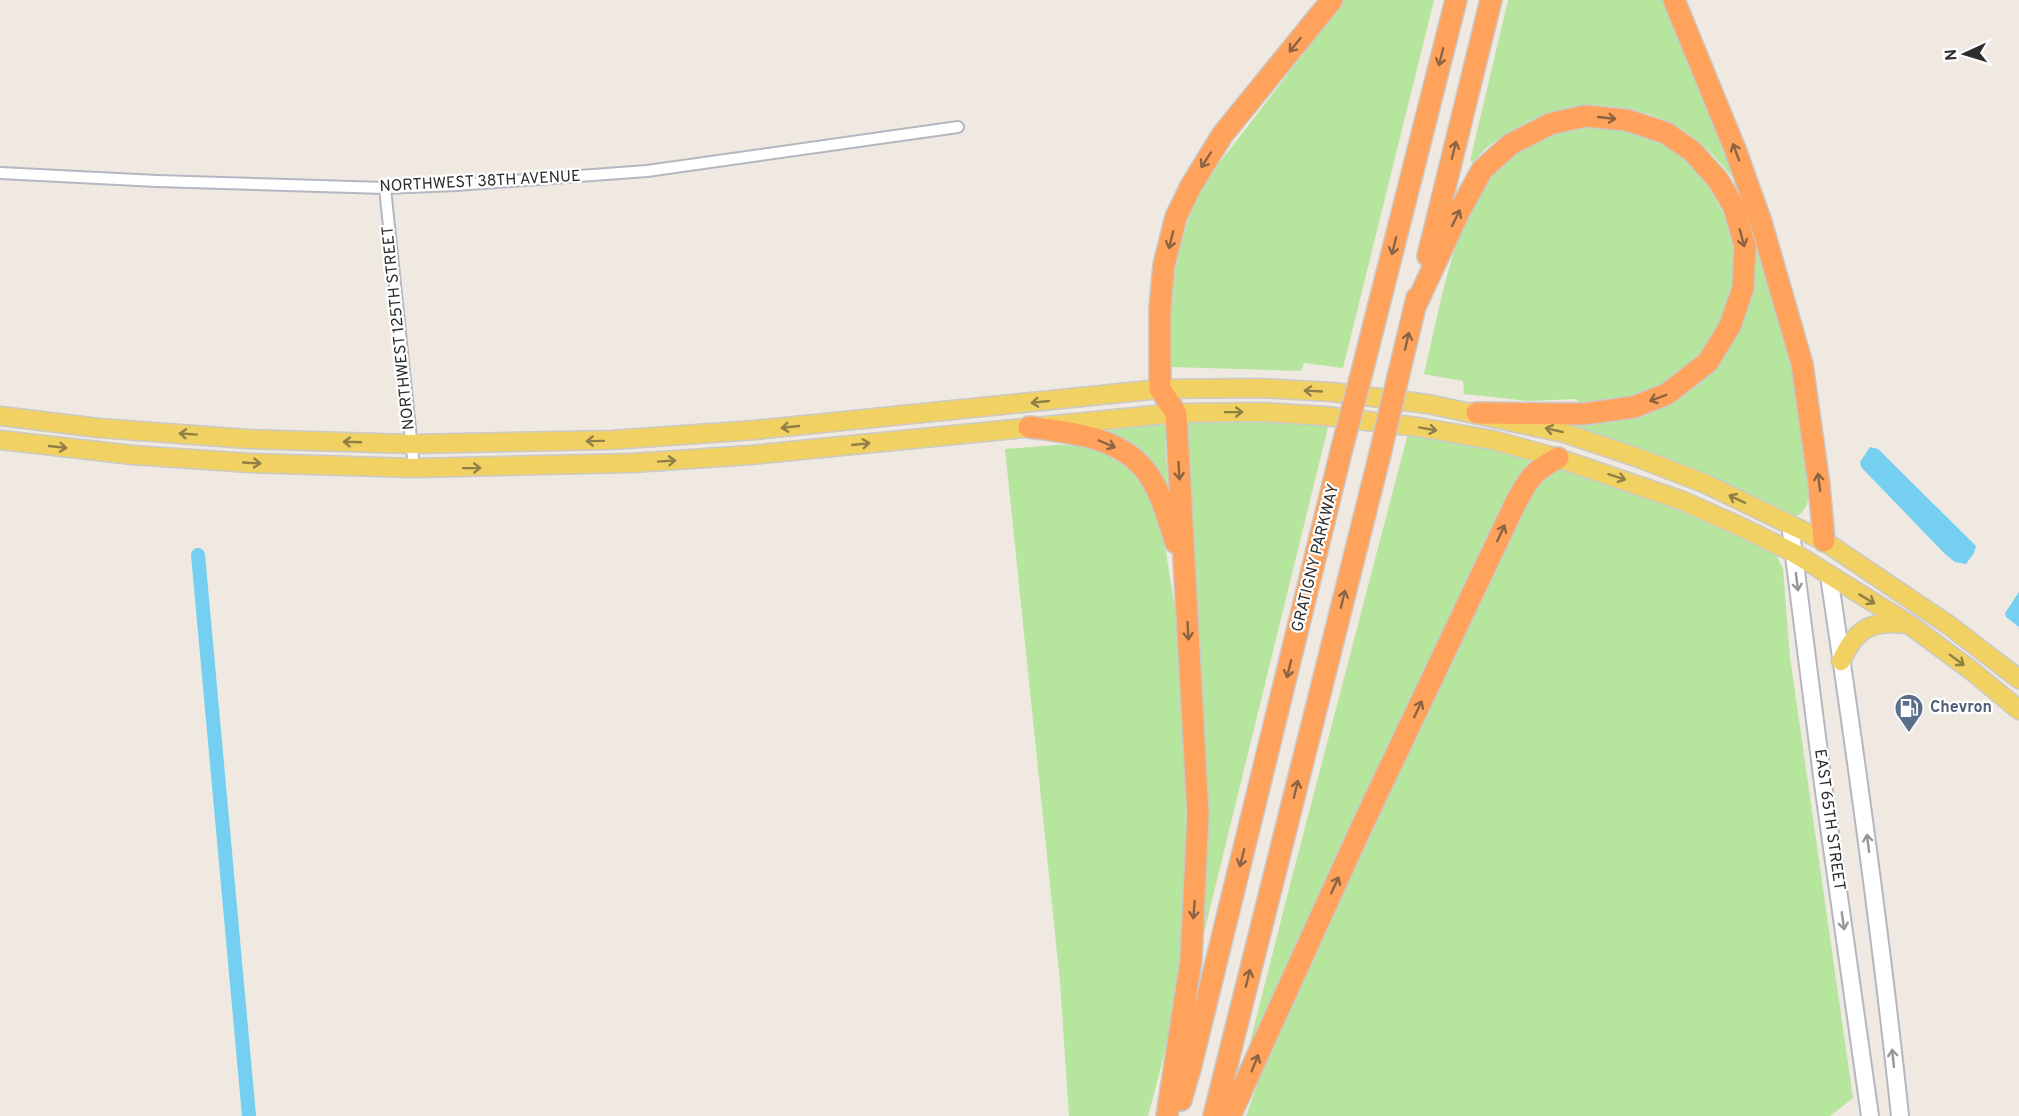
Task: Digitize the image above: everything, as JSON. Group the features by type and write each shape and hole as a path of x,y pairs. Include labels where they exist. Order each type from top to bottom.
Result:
{"highway":[{"path":"1167,1116 1191,960 1198,803 1176,413 1160,389 1160,308 1164,265 1176,217 1191,186 1223,134 1332,0"},
{"name":"GRATIGNY PARKWAY","path":"1176,1116 1194,1053 1342,448 1456,0"},
{"path":"1214,1116 1491,0"},
{"path":"1674,0 1735,149 1761,222 1802,364 1819,485 1824,541"},
{"path":"1414,309 1459,212 1482,171 1511,144 1550,124 1586,116 1628,120 1666,133 1692,150 1718,180 1734,207 1745,246 1744,278 1743,288 1730,326 1708,362 1667,394 1634,407 1583,414 1477,413"},
{"path":"1029,427 1078,434 1103,441 1131,456 1148,474 1162,501 1185,573"},
{"path":"1230,1116 1362,826 1516,502 1531,475 1558,458"}],"main road":[{"path":"0,416 99,428 248,439 410,444 611,441 744,431 1160,389 1259,388 1332,392 1428,404 1564,433 1639,458 1706,484 1824,541 1950,626 2019,680"},
{"path":"0,440 250,463 414,468 632,463 727,457 1176,413 1262,412 1418,427 1493,440 1558,458 1683,501 1739,526 1794,554 1910,625 1972,671 2019,710"},
{"name":"EAST 65TH STREET","path":"1790,524 1823,784 1870,1116"},
{"path":"1824,541 1877,915 1900,1116"},
{"path":"1841,661 1849,643 1863,630 1883,623 1910,625"}],"street":[{"name":"NORTHWEST 38TH AVENUE","path":"0,173 151,181 385,188 456,185 647,171 958,127"},
{"name":"NORTHWEST 125TH STREET","path":"385,188 414,468"}],"green space":[{"path":"1345,0 1434,0 1343,368 1304,363 1301,371 1171,367 1173,289 1176,264 1189,216 1214,170"},
{"path":"1508,0 1664,0 1735,180 1693,137 1673,124 1628,109 1604,106 1580,106 1534,118 1492,144 1475,162 1470,161"},
{"path":"1590,126 1616,126 1654,139 1687,160 1701,175 1729,224 1735,244 1733,290 1726,314 1701,355 1660,387 1633,399 1582,408 1576,399 1528,401 1464,394 1463,381 1424,374 1449,268 1468,214 1479,191 1503,163 1525,147 1550,136"},
{"path":"1759,249 1793,373 1804,436 1808,501 1803,511 1793,517 1725,484 1557,425 1622,415 1730,340 1743,321 1750,302 1754,277 1754,251"},
{"path":"1192,421 1329,423 1200,949 1183,439 1188,424"},
{"path":"1157,423 1168,428 1169,440 1165,441 1168,488 1158,474 1101,432"},
{"path":"1408,433 1469,443 1531,459 1518,479 1247,1054 1291,881"},
{"path":"1056,445 1080,446 1103,452 1124,462 1141,478 1158,511 1176,616 1182,678 1186,873 1184,920 1173,1009 1148,1116 1069,1116 1060,982 1005,449"},
{"path":"1561,469 1643,493 1710,521 1769,550 1776,555 1783,569 1790,657 1853,1098 1830,1116 1246,1116 1264,1066 1522,499 1548,471"}],"water":[{"path":"1870,447 1878,449 1976,546 1966,564 1955,562 1945,554 1861,467 1860,462"},
{"path":"2019,592 2019,627 2006,617 2005,613"}],"waterway":[{"path":"198,555 249,1116"}],"place":[{"name":"Chevron","path":"1909,734"}]}
